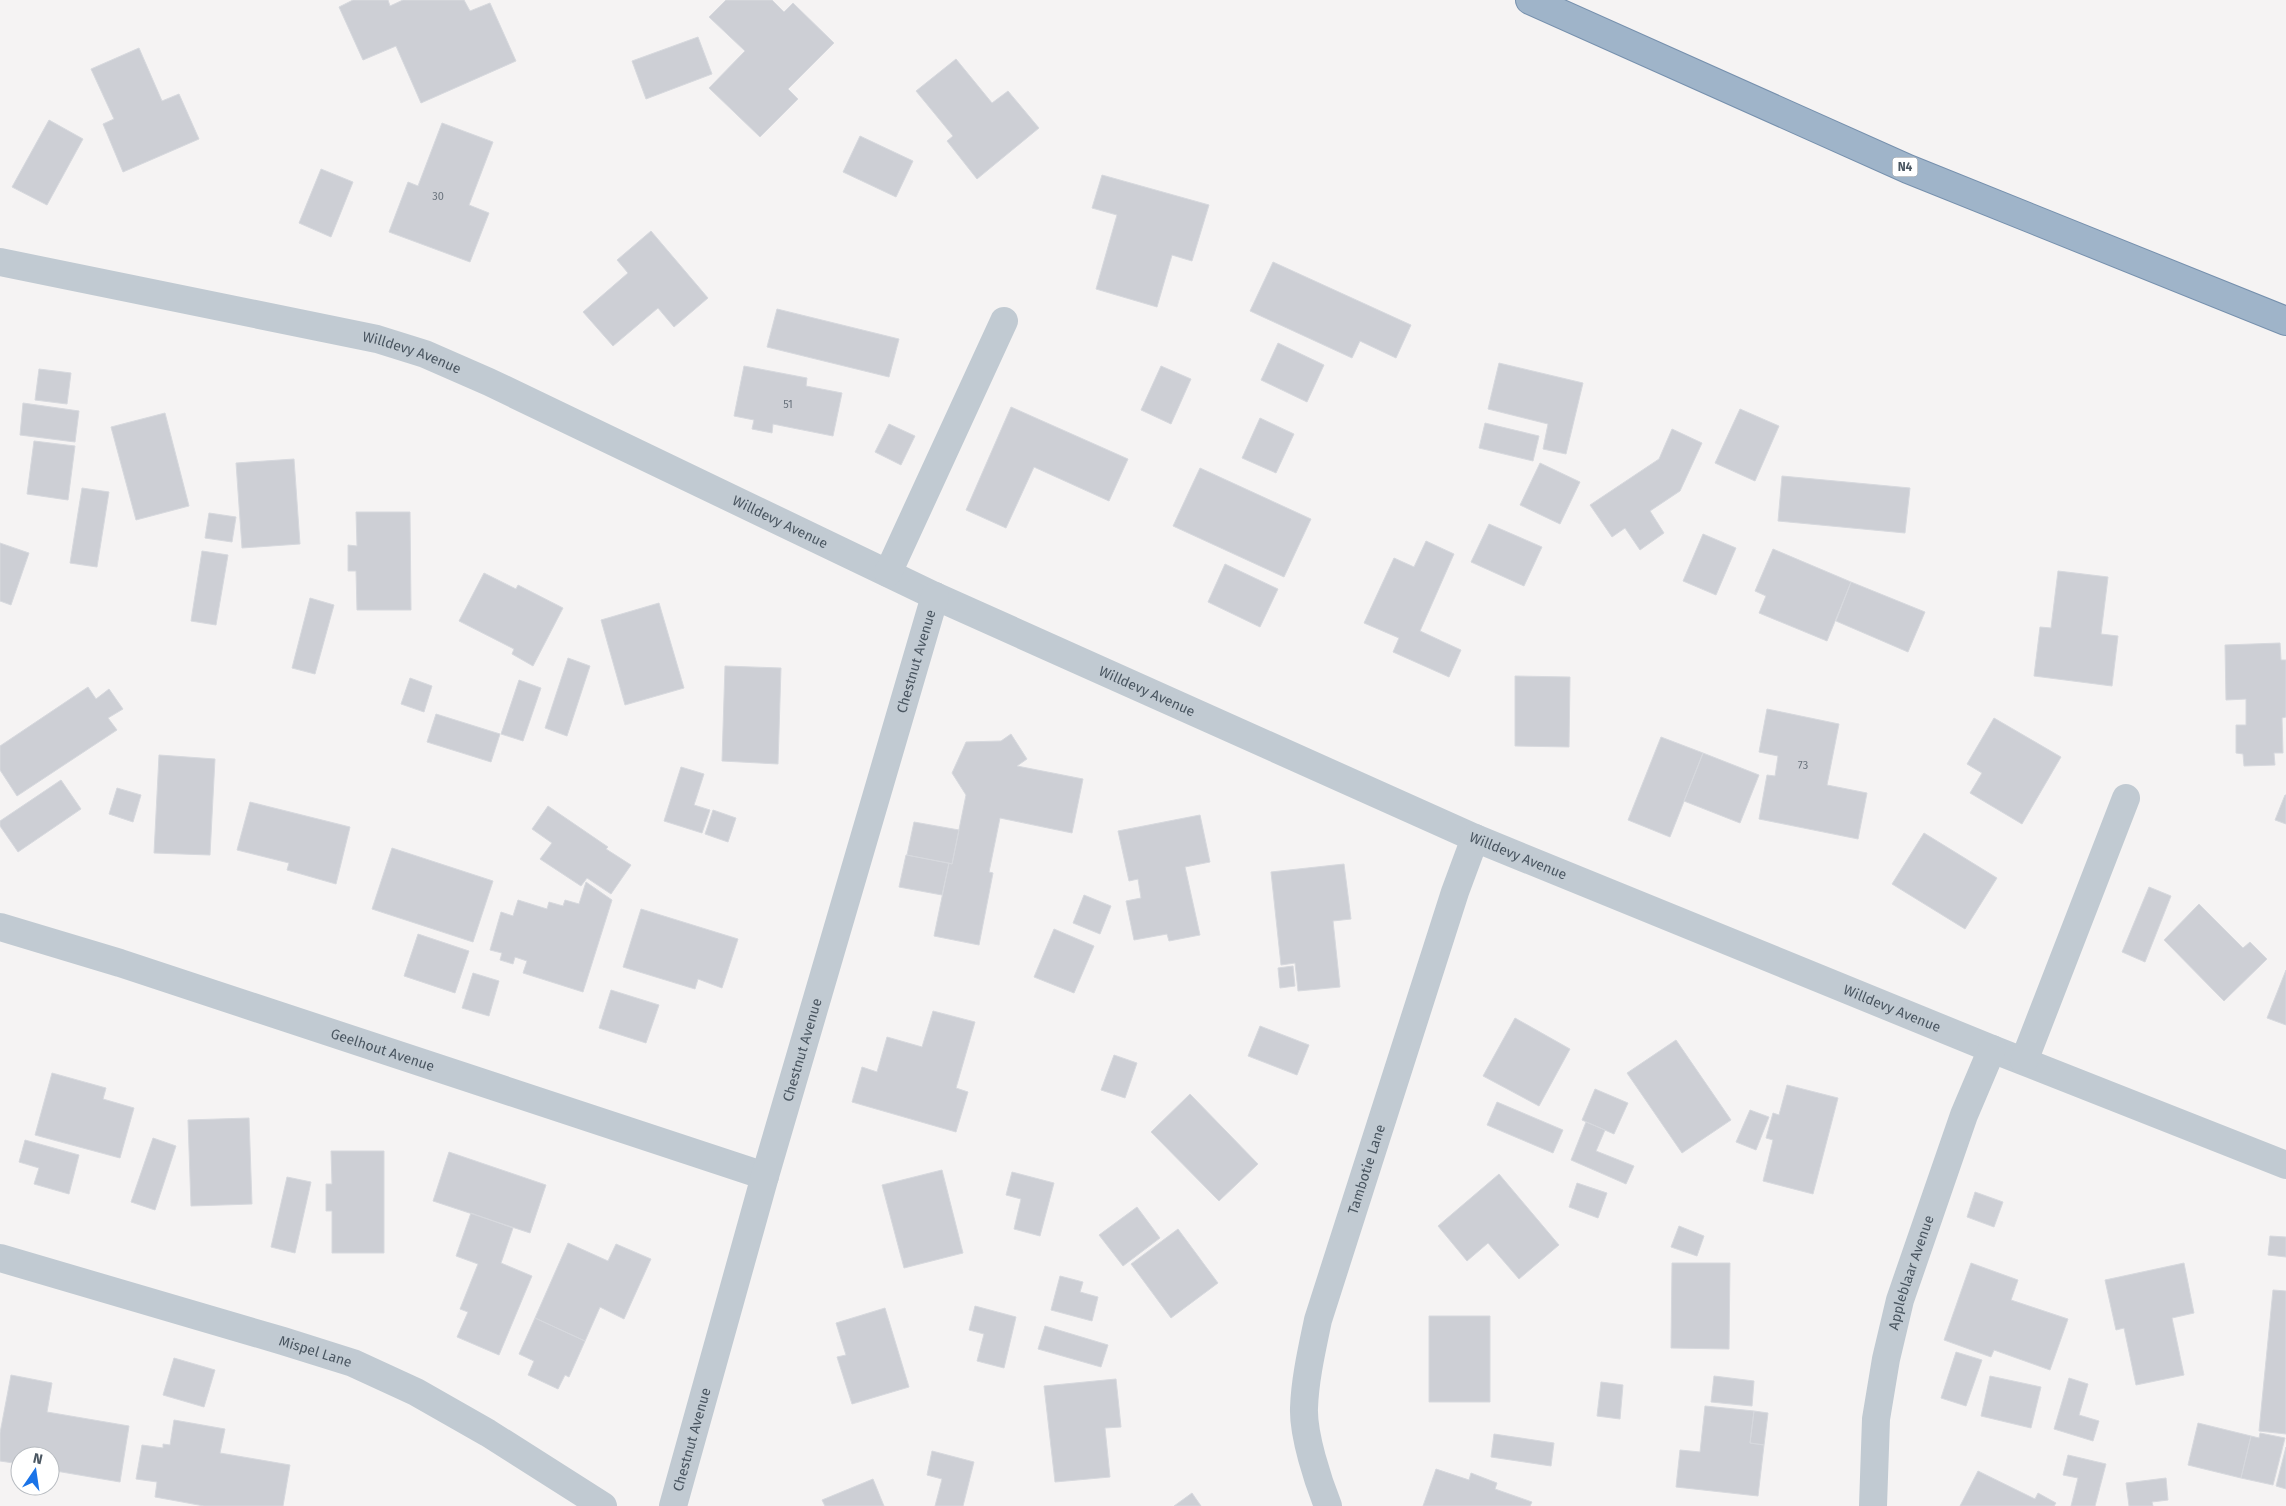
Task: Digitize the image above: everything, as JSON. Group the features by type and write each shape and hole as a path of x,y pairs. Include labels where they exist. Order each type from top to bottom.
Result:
{"highway":[{"name":"N4","path":"1530,0 1908,169 2286,321"}],"street":[{"name":"Willdevy Avenue","path":"0,262 316,325 377,339 426,354 489,382 935,596 1475,838 1992,1049 2286,1165"},
{"path":"888,574 1004,321"},
{"name":"Chestnut Avenue","path":"673,1506 765,1176 935,596"},
{"path":"2024,1061 2126,798"},
{"name":"Tambotie Lane","path":"1328,1506 1311,1454 1304,1410 1308,1369 1318,1320 1455,892 1475,838"},
{"name":"Geelhout Avenue","path":"0,927 120,963 765,1176"},
{"name":"Appleblaar Avenue","path":"1872,1506 1876,1419 1886,1359 1900,1300 1964,1116 1992,1049"},
{"name":"Mispel Lane","path":"0,1258 283,1341 353,1364 416,1392 480,1428 603,1506"}],"building":[{"path":"353,0 388,0 390,6 403,0 464,0 470,11 490,3 516,61 421,103 396,46 363,60 339,7"},
{"path":"726,0 772,0 784,12 793,3 834,43 788,89 798,99 760,137 709,88 745,51 709,17"},
{"path":"698,37 712,74 646,99 632,61"},
{"path":"139,48 162,101 179,94 199,139 123,172 103,124 114,119 91,69"},
{"path":"956,59 992,103 1008,91 1039,128 977,179 947,141 953,136 916,91"},
{"path":"49,120 83,139 47,205 12,187"},
{"path":"442,123 493,142 469,205 489,213 470,262 389,232 408,182 418,186"},
{"path":"860,136 913,161 896,197 843,172"},
{"path":"321,169 353,182 331,237 299,223"},
{"path":"1102,175 1209,205 1192,261 1172,255 1157,307 1096,289 1117,215 1092,208"},
{"path":"651,231 708,298 674,327 658,308 613,346 583,312 628,273 617,260"},
{"path":"1273,262 1411,325 1396,358 1360,341 1352,358 1250,311"},
{"path":"777,309 899,339 889,377 767,347"},
{"path":"1278,343 1324,365 1307,402 1261,380"},
{"path":"1499,363 1583,383 1566,454 1543,449 1548,424 1488,409"},
{"path":"744,366 807,378 806,386 842,393 833,436 773,424 772,433 752,429 754,420 734,416"},
{"path":"1161,366 1191,379 1171,424 1141,410"},
{"path":"39,369 71,373 67,404 35,400"},
{"path":"23,403 79,411 75,442 20,435"},
{"path":"1011,407 1128,459 1109,501 1034,467 1006,528 966,510"},
{"path":"1740,409 1779,426 1755,481 1715,463"},
{"path":"165,413 189,506 136,520 111,427"},
{"path":"1260,418 1294,434 1276,473 1242,458"},
{"path":"1485,423 1539,436 1533,461 1479,448"},
{"path":"889,424 915,436 901,465 875,452"},
{"path":"1672,429 1702,443 1680,491 1650,511 1664,533 1640,550 1625,528 1612,537 1590,505 1659,459"},
{"path":"34,441 75,446 68,500 27,494"},
{"path":"294,459 300,544 242,548 236,463"},
{"path":"1540,463 1580,482 1560,524 1520,505"},
{"path":"1200,468 1311,519 1284,577 1173,526"},
{"path":"1782,476 1910,488 1905,533 1778,521"},
{"path":"82,488 109,492 97,567 70,563"},
{"path":"356,512 410,512 411,610 357,610 356,571 348,571 348,545 357,546"},
{"path":"209,513 236,517 232,542 205,538"},
{"path":"1489,524 1542,547 1524,586 1471,562"},
{"path":"1703,534 1736,548 1716,595 1683,581"},
{"path":"1426,541 1454,554 1420,631 1461,650 1449,677 1393,652 1399,638 1364,623 1394,558 1414,567"},
{"path":"0,543 29,553 11,605 0,601"},
{"path":"1773,549 1851,582 1827,641 1759,613 1766,596 1755,591"},
{"path":"202,551 228,555 216,625 191,621"},
{"path":"1225,564 1278,589 1260,627 1208,602"},
{"path":"2058,571 2108,577 2101,634 2118,636 2112,686 2034,676 2040,627 2051,628"},
{"path":"484,573 516,589 518,585 563,608 533,666 512,654 514,649 459,621"},
{"path":"1851,582 1925,612 1908,652 1836,621"},
{"path":"310,598 334,605 315,674 292,668"},
{"path":"659,603 684,688 625,705 601,620"},
{"path":"2280,643 2281,660 2286,660 2286,717 2282,718 2283,753 2274,753 2275,765 2244,766 2243,754 2236,753 2236,725 2246,725 2246,699 2226,700 2225,645"},
{"path":"568,658 590,666 567,736 545,728"},
{"path":"725,666 781,668 778,764 722,761"},
{"path":"1515,676 1570,677 1569,747 1515,746"},
{"path":"410,678 432,686 424,712 401,704"},
{"path":"519,680 541,688 523,741 501,734"},
{"path":"88,687 96,699 109,689 123,709 108,718 117,730 17,796 0,770 0,746"},
{"path":"1767,709 1839,724 1827,785 1867,793 1858,839 1759,819 1767,775 1775,776 1778,756 1759,752"},
{"path":"436,714 500,734 491,762 427,742"},
{"path":"1994,718 2061,757 2022,824 1970,793 1982,773 1967,764"},
{"path":"1011,734 1027,759 1017,766 1083,779 1072,833 1000,818 989,872 993,873 979,945 934,936 949,863 952,864 966,795 952,773 966,742 1001,741"},
{"path":"1661,737 1703,753 1670,837 1628,820"},
{"path":"1703,753 1759,775 1740,823 1684,801"},
{"path":"159,755 215,759 210,855 154,853"},
{"path":"681,767 704,774 694,805 710,810 702,833 664,821"},
{"path":"61,780 81,809 18,852 0,826 0,821"},
{"path":"117,788 141,795 133,822 109,814"},
{"path":"2286,795 2286,824 2275,820"},
{"path":"250,802 350,827 336,884 287,870 289,863 237,850"},
{"path":"548,806 631,865 611,894 587,878 581,886 540,859 552,843 532,829"},
{"path":"713,810 736,818 728,842 705,834"},
{"path":"1200,815 1210,862 1185,867 1200,935 1169,941 1167,934 1134,940 1126,901 1141,898 1138,879 1129,881 1118,831"},
{"path":"914,822 959,830 952,864 907,855"},
{"path":"1924,833 1997,878 1965,929 1892,884"},
{"path":"392,848 493,881 473,942 372,909"},
{"path":"906,855 949,863 942,895 899,887"},
{"path":"1344,864 1351,919 1333,921 1340,987 1298,991 1295,963 1281,965 1271,872"},
{"path":"586,882 612,900 583,992 523,973 527,961 515,957 513,964 500,960 502,953 490,950 501,912 513,916 518,900 547,909 549,902 563,906 565,900 579,904"},
{"path":"2149,887 2171,896 2145,962 2122,952"},
{"path":"1084,895 1111,906 1100,934 1073,923"},
{"path":"2199,904 2243,948 2250,942 2267,959 2224,1001 2164,940"},
{"path":"641,909 738,939 722,988 698,979 695,989 623,967"},
{"path":"1054,929 1094,946 1074,993 1034,977"},
{"path":"418,934 469,951 455,993 404,976"},
{"path":"1293,966 1295,986 1280,988 1278,968"},
{"path":"2286,970 2286,1025 2267,1018"},
{"path":"473,973 499,981 489,1016 462,1008"},
{"path":"611,990 659,1005 646,1043 599,1028"},
{"path":"933,1011 975,1022 956,1088 968,1092 956,1132 852,1102 862,1067 877,1072 887,1037 922,1047"},
{"path":"1515,1018 1570,1049 1539,1106 1483,1076"},
{"path":"1260,1026 1309,1045 1297,1075 1248,1056"},
{"path":"1676,1040 1731,1120 1682,1153 1627,1073"},
{"path":"1114,1055 1137,1063 1125,1098 1101,1090"},
{"path":"52,1073 106,1088 103,1099 134,1108 120,1158 35,1135"},
{"path":"1787,1085 1838,1098 1813,1194 1763,1181 1773,1140 1766,1138 1773,1113 1779,1115"},
{"path":"1595,1089 1628,1103 1614,1134 1582,1120"},
{"path":"1190,1094 1258,1164 1219,1201 1151,1132"},
{"path":"1497,1102 1563,1130 1553,1153 1487,1125"},
{"path":"1750,1110 1769,1117 1756,1150 1736,1142"},
{"path":"249,1118 252,1204 191,1206 188,1120"},
{"path":"1586,1122 1605,1130 1596,1151 1634,1166 1626,1184 1571,1160"},
{"path":"153,1138 176,1146 155,1210 131,1202"},
{"path":"25,1140 79,1155 69,1194 34,1184 39,1168 19,1162"},
{"path":"331,1151 384,1151 384,1253 332,1253 332,1211 326,1211 326,1184 332,1184"},
{"path":"449,1152 546,1185 530,1233 433,1201"},
{"path":"942,1170 963,1253 904,1268 882,1185"},
{"path":"1012,1172 1054,1183 1040,1236 1014,1229 1021,1199 1006,1195"},
{"path":"1499,1174 1559,1245 1519,1279 1488,1243 1467,1261 1438,1226"},
{"path":"287,1177 311,1182 295,1253 271,1247"},
{"path":"1577,1183 1607,1193 1598,1218 1569,1207"},
{"path":"1975,1192 2003,1202 1994,1227 1967,1217"},
{"path":"1137,1207 1160,1238 1123,1266 1099,1235"},
{"path":"471,1213 513,1228 501,1263 532,1276 499,1355 457,1337 468,1312 460,1309 478,1264 456,1256"},
{"path":"1679,1226 1704,1236 1697,1256 1671,1247"},
{"path":"1178,1229 1218,1283 1171,1318 1131,1264"},
{"path":"2270,1236 2286,1237 2286,1257 2268,1255"},
{"path":"568,1243 608,1261 616,1244 651,1259 624,1319 600,1307 585,1341 535,1318"},
{"path":"1672,1263 1730,1263 1729,1349 1671,1348"},
{"path":"1971,1263 2018,1280 2011,1300 2068,1319 2050,1370 1994,1350 1991,1357 1944,1340"},
{"path":"2184,1263 2194,1313 2172,1318 2184,1375 2136,1385 2124,1328 2116,1330 2105,1280"},
{"path":"1060,1276 1083,1282 1080,1292 1098,1297 1092,1321 1051,1310"},
{"path":"2273,1290 2286,1291 2286,1434 2259,1431"},
{"path":"975,1306 1016,1317 1004,1368 977,1361 984,1334 969,1330"},
{"path":"885,1308 909,1387 852,1404 837,1357 846,1355 836,1323"},
{"path":"1429,1316 1490,1316 1490,1402 1429,1402"},
{"path":"535,1318 585,1341 569,1377 565,1375 558,1389 528,1375 534,1361 519,1354"},
{"path":"1045,1326 1108,1345 1101,1367 1038,1349"},
{"path":"1956,1352 1982,1360 1966,1406 1941,1398"},
{"path":"174,1358 215,1370 204,1407 163,1395"},
{"path":"11,1375 52,1383 47,1412 129,1426 120,1482 60,1472 60,1446 10,1446 10,1462 0,1461 0,1433"},
{"path":"1714,1376 1754,1381 1752,1406 1711,1402"},
{"path":"1990,1376 2041,1387 2031,1428 1981,1416"},
{"path":"2069,1378 2088,1384 2079,1415 2099,1421 2093,1441 2054,1429"},
{"path":"1116,1379 1121,1427 1105,1428 1110,1477 1055,1482 1044,1386"},
{"path":"1601,1382 1623,1385 1620,1419 1597,1416"},
{"path":"1705,1406 1754,1411 1750,1443 1764,1445 1758,1496 1676,1487 1680,1450 1700,1452"},
{"path":"1754,1411 1768,1413 1764,1445 1750,1443"},
{"path":"174,1420 225,1429 220,1453 290,1465 283,1506 204,1506 155,1497 157,1482 136,1479 142,1445 163,1448 163,1444 170,1445"},
{"path":"2198,1423 2251,1436 2241,1478 2188,1465"},
{"path":"2260,1433 2285,1438 2273,1485 2241,1478 2251,1436 2259,1438"},
{"path":"1494,1434 1554,1443 1551,1466 1491,1457"},
{"path":"2286,1447 2286,1489 2276,1486"},
{"path":"932,1451 974,1462 963,1506 935,1506 942,1479 927,1475"},
{"path":"2068,1455 2106,1464 2095,1506 2071,1506 2078,1478 2063,1475"},
{"path":"1436,1469 1469,1480 1471,1473 1497,1483 1495,1489 1532,1502 1530,1506 1423,1506"},
{"path":"1978,1471 2035,1499 2038,1493 2056,1503 2054,1506 1960,1506"},
{"path":"2166,1478 2168,1500 2152,1502 2153,1506 2129,1506 2126,1483"},
{"path":"873,1479 884,1506 825,1506 822,1500"},
{"path":"1192,1493 1201,1506 1174,1506"}]}
